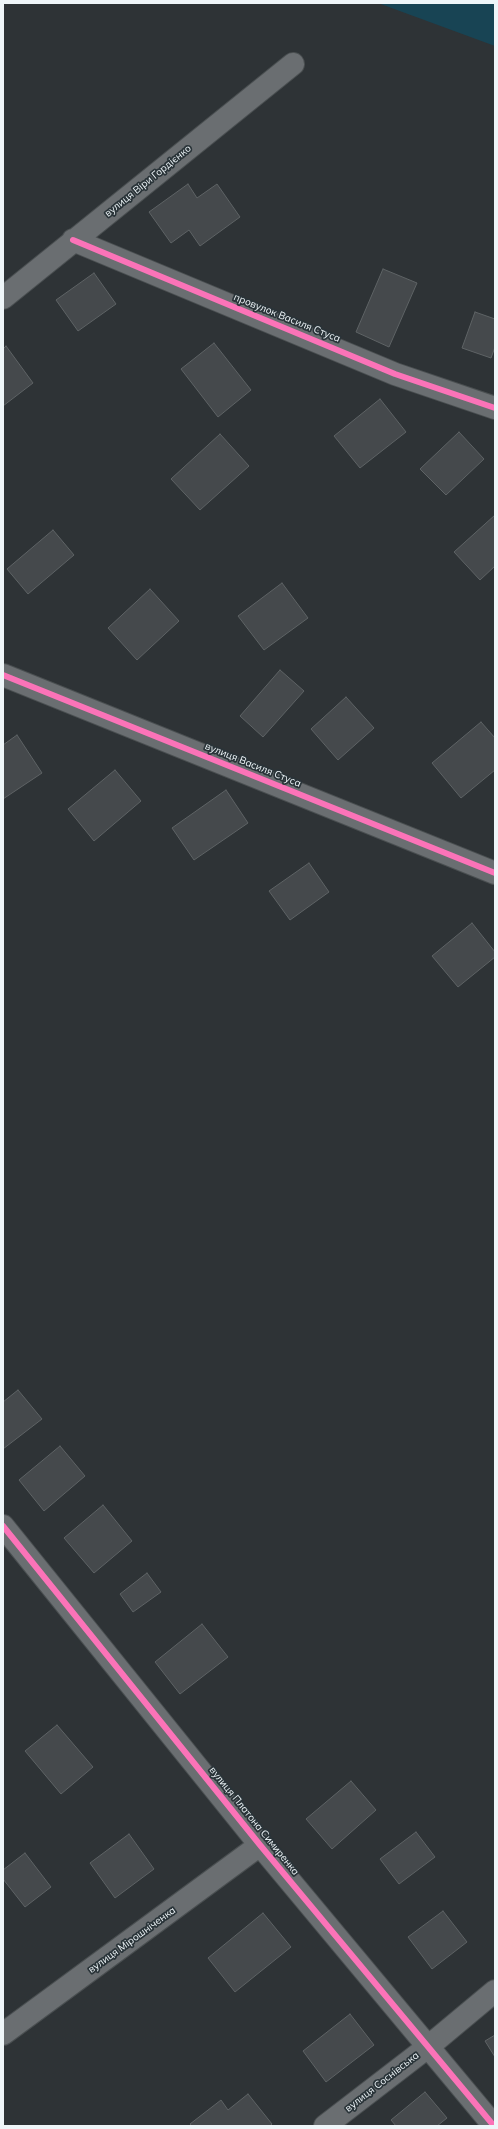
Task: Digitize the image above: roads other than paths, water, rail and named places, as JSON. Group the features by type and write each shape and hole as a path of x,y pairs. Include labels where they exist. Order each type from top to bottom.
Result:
{"street":[{"name":"вулиця Віри Гордієнко","path":"3,298 293,64"},
{"name":"провулок Василя Стуса","path":"73,240 395,374 495,408"},
{"name":"вулиця Василя Стуса","path":"3,675 495,873"},
{"name":"вулиця Платона Симиренка","path":"3,1526 260,1845 429,2046 494,2126"},
{"name":"вулиця Мірошніченка","path":"3,2034 260,1845"},
{"name":"вулиця Соснівська","path":"325,2126 429,2046 495,1991"}]}
